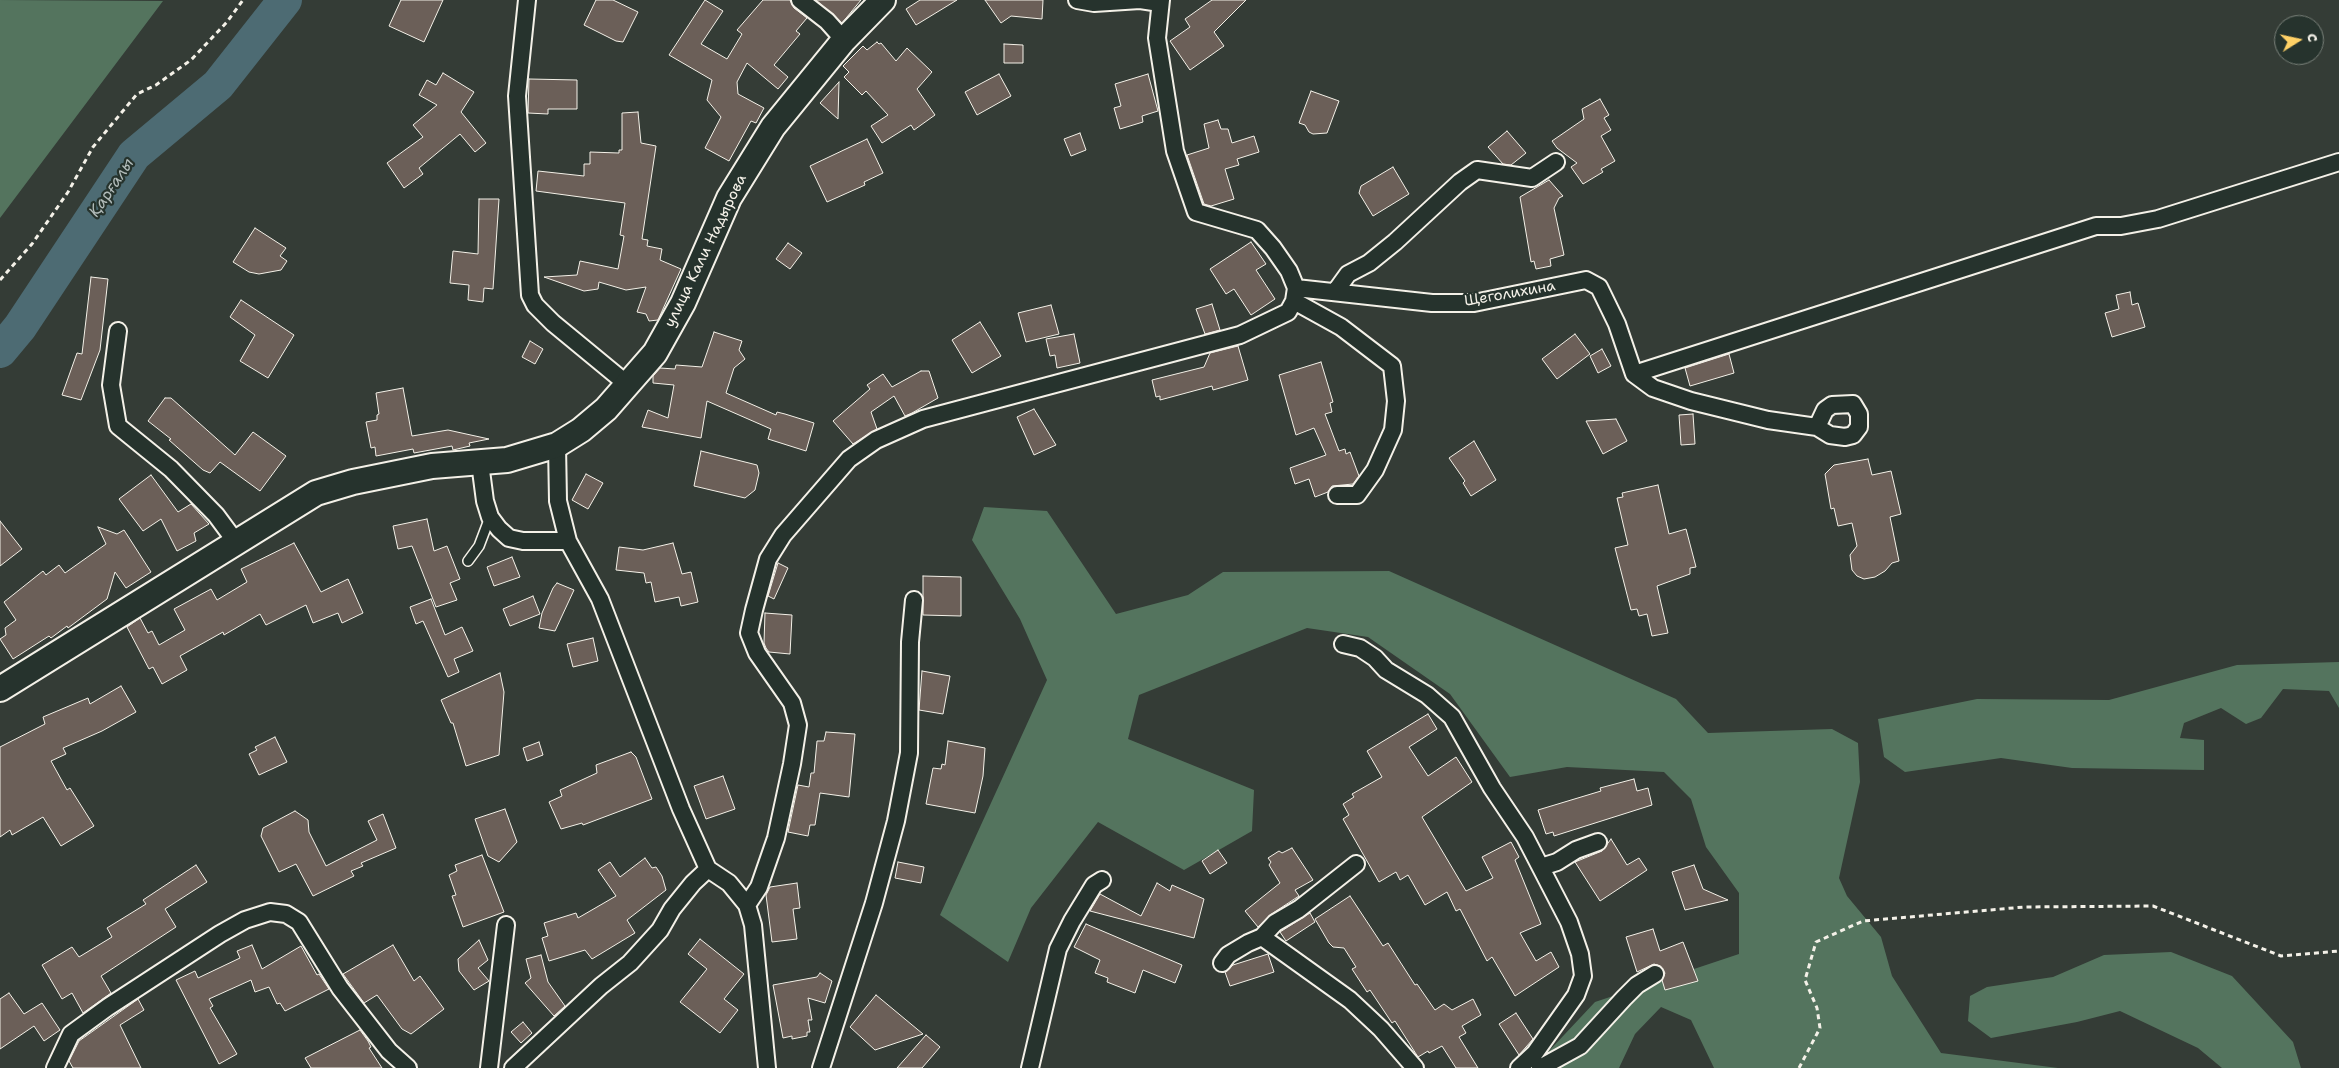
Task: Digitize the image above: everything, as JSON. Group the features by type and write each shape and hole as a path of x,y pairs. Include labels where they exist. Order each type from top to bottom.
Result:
{"street":[{"path":"528,0 518,96 530,295 535,305 553,324 627,384"},
{"path":"800,0 827,21 844,40"},
{"name":"улица Кали Надырова","path":"0,689 316,493 353,482 432,466 507,460 558,445 606,410 655,352 683,303 729,198 773,127 844,40 883,0"},
{"path":"747,905 759,887 776,838 792,764 798,725 792,703 757,653 749,633 754,610 768,560 783,535 849,460 876,440 923,419 1240,335 1288,312 1295,294 1289,271 1273,248 1257,230 1196,212 1175,151 1157,38 1161,1 1140,0 1094,3 1077,0"},
{"path":"1335,292 1348,274 1369,262 1395,242 1460,182 1477,170 1532,178 1556,162"},
{"path":"1634,374 2096,226 2121,226 2158,219 2339,162"},
{"name":"Щеголихина","path":"1295,294 1335,292 1432,303 1474,303 1586,280 1599,287 1617,324 1634,374"},
{"path":"1295,294 1392,366 1396,400 1393,430 1376,470 1357,495 1337,496"},
{"path":"118,331 111,385 118,426 171,469 216,515 236,542"},
{"path":"1634,374 1653,388 1691,401 1768,420 1817,427"},
{"path":"558,445 558,501 568,541 600,599 681,809 708,868 729,883 747,905 754,925 771,1067"},
{"path":"480,463 485,501 490,516 498,529 508,538 523,541 568,541"},
{"path":"821,1068 874,903 896,821 909,753 910,642 914,600"},
{"path":"1343,644 1360,648 1375,658 1386,670 1440,704 1452,717 1463,741 1525,837 1569,922 1580,954 1583,976 1576,996 1534,1053 1519,1068"},
{"path":"1541,867 1557,862 1576,850 1598,842"},
{"path":"1222,963 1241,947 1262,937 1274,923 1299,909 1356,864"},
{"path":"512,1068 601,986 630,963 660,930 672,909 708,868"},
{"path":"1030,1068 1058,949 1094,885 1102,880"},
{"path":"55,1068 71,1034 108,1007 220,934 245,920 270,912 286,914 299,922 340,988 389,1052 408,1068"},
{"path":"489,1068 506,925"},
{"path":"1262,937 1350,1000 1381,1029 1415,1068"},
{"path":"1540,1068 1580,1046 1637,985 1655,974"}],"lane":[{"path":"468,561 480,546 490,516"}],"path":[{"path":"0,280 32,244 68,192 93,147 137,94 156,85 191,60 227,22 243,0"},
{"path":"1799,1068 1820,1028 1818,1008 1805,980 1816,942 1863,921 2024,907 2153,906 2281,956 2339,951"}],"green space":[{"path":"0,0 163,1 0,218"},
{"path":"984,507 1047,511 1116,614 1188,595 1223,572 1389,571 1676,699 1708,733 1832,729 1858,743 1860,782 1839,878 1847,896 1881,937 1892,976 1941,1053 2058,1068 1714,1068 1691,1020 1661,1007 1635,1034 1619,1068 1533,1068 1595,1002 1739,954 1739,893 1706,847 1691,799 1664,772 1567,767 1510,777 1450,694 1368,637 1307,628 1139,695 1128,739 1254,790 1252,831 1184,870 1098,822 1031,908 1008,962 940,915 1047,680 1020,619 972,540"},
{"path":"2339,662 2339,708 2329,691 2283,689 2261,718 2246,724 2221,708 2184,723 2180,738 2204,740 2204,770 2072,768 2001,758 1905,772 1884,757 1878,719 1977,699 2109,700 2237,665"},
{"path":"2171,952 2232,976 2293,1042 2301,1068 2222,1068 2198,1048 2120,1011 2077,1022 1991,1038 1968,1021 1970,996 1987,987 2053,977 2104,955"}],"building":[{"path":"401,0 443,0 424,42 389,26"},
{"path":"596,0 613,0 638,12 623,42 616,41 584,25"},
{"path":"705,0 723,11 701,44 727,59 742,34 737,30 763,0 790,0 794,8 807,18 796,31 800,34 774,65 788,77 778,89 747,63 737,82 738,94 764,108 756,123 751,121 729,161 705,148 721,117 707,100 712,80 669,55"},
{"path":"816,0 861,0 842,23"},
{"path":"920,0 957,0 916,25 906,9"},
{"path":"985,0 1043,0 1042,19 1011,16 1001,23"},
{"path":"1212,0 1246,0 1214,32 1224,46 1190,70 1170,41 1190,27 1185,19"},
{"path":"877,42 881,43 896,61 907,48 932,72 917,89 935,115 914,130 911,125 882,143 871,126 888,115 866,91 862,95 844,77 849,72 843,66 863,46 867,50"},
{"path":"1004,44 1023,45 1023,63 1004,63"},
{"path":"443,73 474,92 461,112 486,143 475,152 460,134 419,168 423,174 404,188 387,163 423,137 413,125 437,105 419,95 427,80 436,85"},
{"path":"999,74 1011,96 977,115 965,92"},
{"path":"1148,74 1158,111 1142,116 1143,122 1120,129 1114,108 1121,106 1115,84"},
{"path":"529,79 577,80 577,109 548,109 548,114 528,113"},
{"path":"839,82 838,119 820,103"},
{"path":"1311,91 1339,101 1327,133 1313,134 1309,132 1305,125 1299,123"},
{"path":"1600,99 1609,115 1604,118 1611,130 1601,136 1615,161 1601,169 1603,172 1583,184 1571,167 1577,163 1557,148 1552,141 1584,119 1582,109"},
{"path":"638,112 641,143 656,146 642,239 648,240 647,246 662,249 660,260 681,269 658,320 649,321 646,314 637,312 646,287 626,290 599,282 598,289 584,291 544,277 577,275 580,261 618,269 624,236 620,235 625,203 536,191 538,171 584,176 584,164 590,164 590,152 619,153 619,150 622,150 622,113"},
{"path":"1218,120 1221,129 1228,129 1232,143 1254,136 1259,152 1237,159 1239,165 1225,169 1234,199 1211,206 1204,204 1187,155 1209,148 1204,124"},
{"path":"1507,131 1526,153 1511,165 1503,164 1488,147"},
{"path":"1080,133 1086,150 1071,156 1064,139"},
{"path":"867,139 883,173 864,182 865,185 827,202 810,166"},
{"path":"1393,167 1409,194 1373,216 1359,193 1361,186"},
{"path":"1549,180 1563,196 1559,198 1554,208 1564,255 1550,259 1551,266 1536,269 1534,261 1531,262 1520,197"},
{"path":"479,199 499,199 493,289 484,288 483,302 468,300 469,285 450,283 453,251 478,254"},
{"path":"255,228 286,248 280,256 287,261 281,270 259,274 249,272 233,262"},
{"path":"1251,242 1266,264 1256,270 1275,299 1251,315 1234,289 1226,294 1210,269"},
{"path":"788,243 802,253 790,269 776,259"},
{"path":"91,277 108,279 100,350 81,400 62,395 77,353 82,354"},
{"path":"2130,292 2132,305 2138,303 2145,327 2112,337 2105,313 2119,309 2116,295"},
{"path":"241,300 294,335 268,378 240,361 255,335 230,317"},
{"path":"1212,304 1220,330 1205,334 1196,309"},
{"path":"1051,305 1059,334 1026,342 1018,313"},
{"path":"980,322 1001,356 972,373 952,340"},
{"path":"714,332 742,341 739,350 745,359 734,368 726,393 776,415 777,412 814,423 806,451 768,439 771,429 707,401 701,438 642,427 648,410 668,418 674,385 653,383 653,376 660,368 675,369 676,365 702,367"},
{"path":"1074,334 1080,363 1057,368 1055,355 1050,356 1046,339"},
{"path":"1575,334 1590,354 1557,379 1542,359"},
{"path":"530,341 543,349 535,364 522,357"},
{"path":"1238,346 1248,380 1213,390 1212,386 1160,400 1160,396 1156,397 1152,380 1204,367 1210,353"},
{"path":"1602,349 1611,366 1598,373 1590,356"},
{"path":"1729,354 1734,373 1690,386 1685,368"},
{"path":"1321,362 1333,402 1330,403 1332,412 1325,414 1339,451 1345,449 1346,454 1350,452 1359,476 1353,484 1332,486 1328,492 1315,497 1309,479 1295,484 1290,468 1326,455 1314,428 1296,435 1279,375"},
{"path":"921,371 929,371 938,398 912,413 905,416 894,396 871,412 877,429 853,444 833,421 870,389 867,385 883,374 892,387"},
{"path":"403,388 412,436 448,430 489,439 469,443 470,446 453,450 452,446 414,453 413,449 376,456 375,447 371,448 366,422 377,420 377,415 379,414 376,393"},
{"path":"165,398 171,398 235,455 253,432 286,456 260,491 220,462 210,473 203,470 169,440 171,439 148,421"},
{"path":"1034,409 1056,445 1034,455 1017,417"},
{"path":"1693,414 1695,444 1681,445 1679,415"},
{"path":"1616,419 1627,441 1603,454 1586,421"},
{"path":"1474,441 1496,480 1471,496 1463,483 1465,481 1449,458"},
{"path":"701,451 757,465 759,473 755,490 745,498 694,486"},
{"path":"1868,459 1872,475 1891,471 1901,514 1890,517 1899,561 1892,563 1885,571 1875,577 1864,579 1857,576 1852,570 1850,555 1857,546 1852,523 1838,526 1834,508 1831,509 1825,474 1834,465"},
{"path":"586,474 603,483 588,509 572,500"},
{"path":"151,475 178,512 191,504 209,524 194,533 196,541 177,551 161,519 143,531 119,499"},
{"path":"1658,485 1669,534 1686,529 1696,567 1690,568 1690,574 1657,586 1668,633 1652,636 1647,614 1639,616 1637,609 1631,610 1615,548 1628,545 1617,498 1623,497 1622,493"},
{"path":"427,519 434,551 447,546 460,579 450,583 457,600 436,607 412,546 398,549 393,526"},
{"path":"0,521 22,549 0,566"},
{"path":"98,527 117,534 124,530 151,572 126,588 115,572 107,599 68,628 67,626 51,638 49,636 13,659 0,639 6,635 5,628 16,620 4,602 43,571 46,575 59,565 65,573 106,544"},
{"path":"294,543 321,592 348,579 363,613 342,623 338,613 313,623 306,605 266,625 260,614 224,635 223,632 180,656 187,670 162,684 153,667 149,669 127,627 140,618 148,633 152,631 159,645 185,630 174,609 211,589 217,600 247,582 241,569"},
{"path":"673,543 682,574 691,572 698,602 681,606 679,597 655,602 651,582 646,583 644,573 616,570 619,547 643,550"},
{"path":"512,557 520,577 494,586 487,567"},
{"path":"778,563 788,568 774,599 768,596"},
{"path":"923,576 961,577 961,616 923,615"},
{"path":"557,583 574,590 555,631 539,628 542,613"},
{"path":"533,596 540,614 510,626 503,609"},
{"path":"431,599 445,635 462,627 473,651 454,659 459,672 448,677 423,621 416,624 410,607"},
{"path":"765,613 792,615 790,654 769,652 766,648 764,643"},
{"path":"593,638 598,661 573,667 567,644"},
{"path":"922,671 950,676 943,714 919,710"},
{"path":"500,673 504,692 499,755 466,766 453,723 451,723 441,700"},
{"path":"121,686 136,712 102,731 63,748 66,754 51,761 67,790 70,788 94,826 61,846 43,817 12,835 10,830 0,837 0,747 45,724 43,717 88,698 90,704"},
{"path":"1428,714 1437,729 1409,747 1428,776 1456,757 1472,782 1422,817 1466,891 1493,878 1482,857 1511,842 1519,857 1515,860 1541,924 1520,933 1536,961 1551,952 1559,967 1515,996 1492,957 1487,961 1460,909 1456,911 1447,892 1425,905 1408,875 1400,880 1396,872 1379,882 1343,819 1349,815 1343,804 1354,797 1352,794 1382,777 1367,751"},
{"path":"826,732 855,734 849,797 820,793 815,825 810,825 808,836 788,832 798,785 809,787 811,773 814,773 817,741 824,741"},
{"path":"275,737 287,762 259,775 249,754 257,750 255,747"},
{"path":"948,741 985,748 983,776 975,813 926,804 933,768 941,769 942,764 945,765"},
{"path":"539,742 543,755 527,761 523,748"},
{"path":"631,752 636,757 652,799 583,825 582,823 561,829 549,802 562,796 560,790 597,773 596,765"},
{"path":"723,776 735,809 706,819 694,786"},
{"path":"1634,779 1637,791 1648,788 1652,805 1554,836 1553,832 1546,834 1538,810 1601,791 1600,788"},
{"path":"505,809 517,842 499,862 488,856 475,819"},
{"path":"295,811 308,820 309,832 326,866 377,840 368,821 383,814 396,848 361,863 363,866 351,871 354,876 313,896 296,864 279,872 261,836 263,828"},
{"path":"1611,839 1627,865 1639,858 1647,870 1600,901 1575,862 1602,851"},
{"path":"1292,848 1313,880 1295,890 1299,896 1270,915 1258,927 1245,911 1280,883 1269,865 1271,862 1268,858 1279,851 1282,853"},
{"path":"1218,850 1227,863 1210,874 1202,861"},
{"path":"482,855 504,912 463,927 452,896 456,895 449,875 457,871 455,865"},
{"path":"645,858 652,868 656,867 662,876 666,890 627,920 635,933 592,959 585,950 549,961 542,938 548,936 544,923 576,913 578,918 616,896 598,870 610,862 620,877"},
{"path":"898,862 924,867 921,883 895,878"},
{"path":"196,865 207,882 165,909 176,927 101,976 111,993 83,1013 72,993 62,999 42,965 72,947 79,957 112,937 107,928 146,904 143,900"},
{"path":"1694,865 1703,889 1728,900 1685,910 1672,872"},
{"path":"797,883 800,908 793,909 797,939 772,942 766,895 770,887"},
{"path":"1157,883 1170,891 1172,885 1204,899 1194,938 1090,911 1100,894 1141,916"},
{"path":"1350,896 1383,946 1388,943 1415,985 1417,984 1435,1010 1444,1004 1452,1010 1473,999 1481,1015 1462,1026 1466,1033 1459,1037 1478,1068 1456,1068 1442,1046 1418,1057 1395,1021 1392,1023 1370,990 1367,992 1352,969 1356,967 1344,948 1333,947 1329,943 1315,919"},
{"path":"1310,913 1315,922 1286,941 1280,932"},
{"path":"1086,924 1182,965 1175,983 1143,970 1135,993 1107,982 1108,978 1095,973 1100,960 1074,947"},
{"path":"1653,929 1660,951 1683,942 1698,981 1665,990 1662,980 1665,973 1660,966 1654,964 1637,972 1626,937"},
{"path":"700,939 744,974 724,999 738,1010 720,1033 680,1002 707,969 688,954"},
{"path":"479,940 488,960 478,968 489,981 474,990 459,971 458,959"},
{"path":"252,945 262,969 301,946 317,975 319,974 329,989 285,1011 280,1003 277,1004 269,987 255,992 251,980 209,999 213,1006 210,1008 237,1054 219,1064 176,980 195,971 198,978 240,958 237,951"},
{"path":"393,945 414,981 420,976 444,1009 411,1034 402,1029 377,995 364,1003 343,974"},
{"path":"1268,954 1274,972 1230,986 1225,972 1233,965"},
{"path":"541,955 548,982 565,1006 554,1016 525,983 531,978 526,959"},
{"path":"820,973 832,981 825,1003 808,998 812,1020 808,1020 810,1032 807,1032 807,1036 792,1039 792,1036 783,1038 773,985 817,977"},
{"path":"9,993 24,1014 42,1003 60,1030 44,1041 34,1026 0,1049 0,999"},
{"path":"876,995 923,1034 875,1050 850,1027"},
{"path":"138,999 144,1010 120,1025 141,1068 73,1068 69,1061 79,1041"},
{"path":"1516,1013 1533,1039 1519,1055 1499,1024"},
{"path":"523,1022 532,1033 521,1043 511,1032"},
{"path":"360,1030 382,1068 311,1068 305,1058"},
{"path":"926,1035 940,1047 922,1068 897,1068"}],"waterway":[{"name":"Қарғалы","path":"0,351 20,327 134,155 218,85 285,0"}]}
